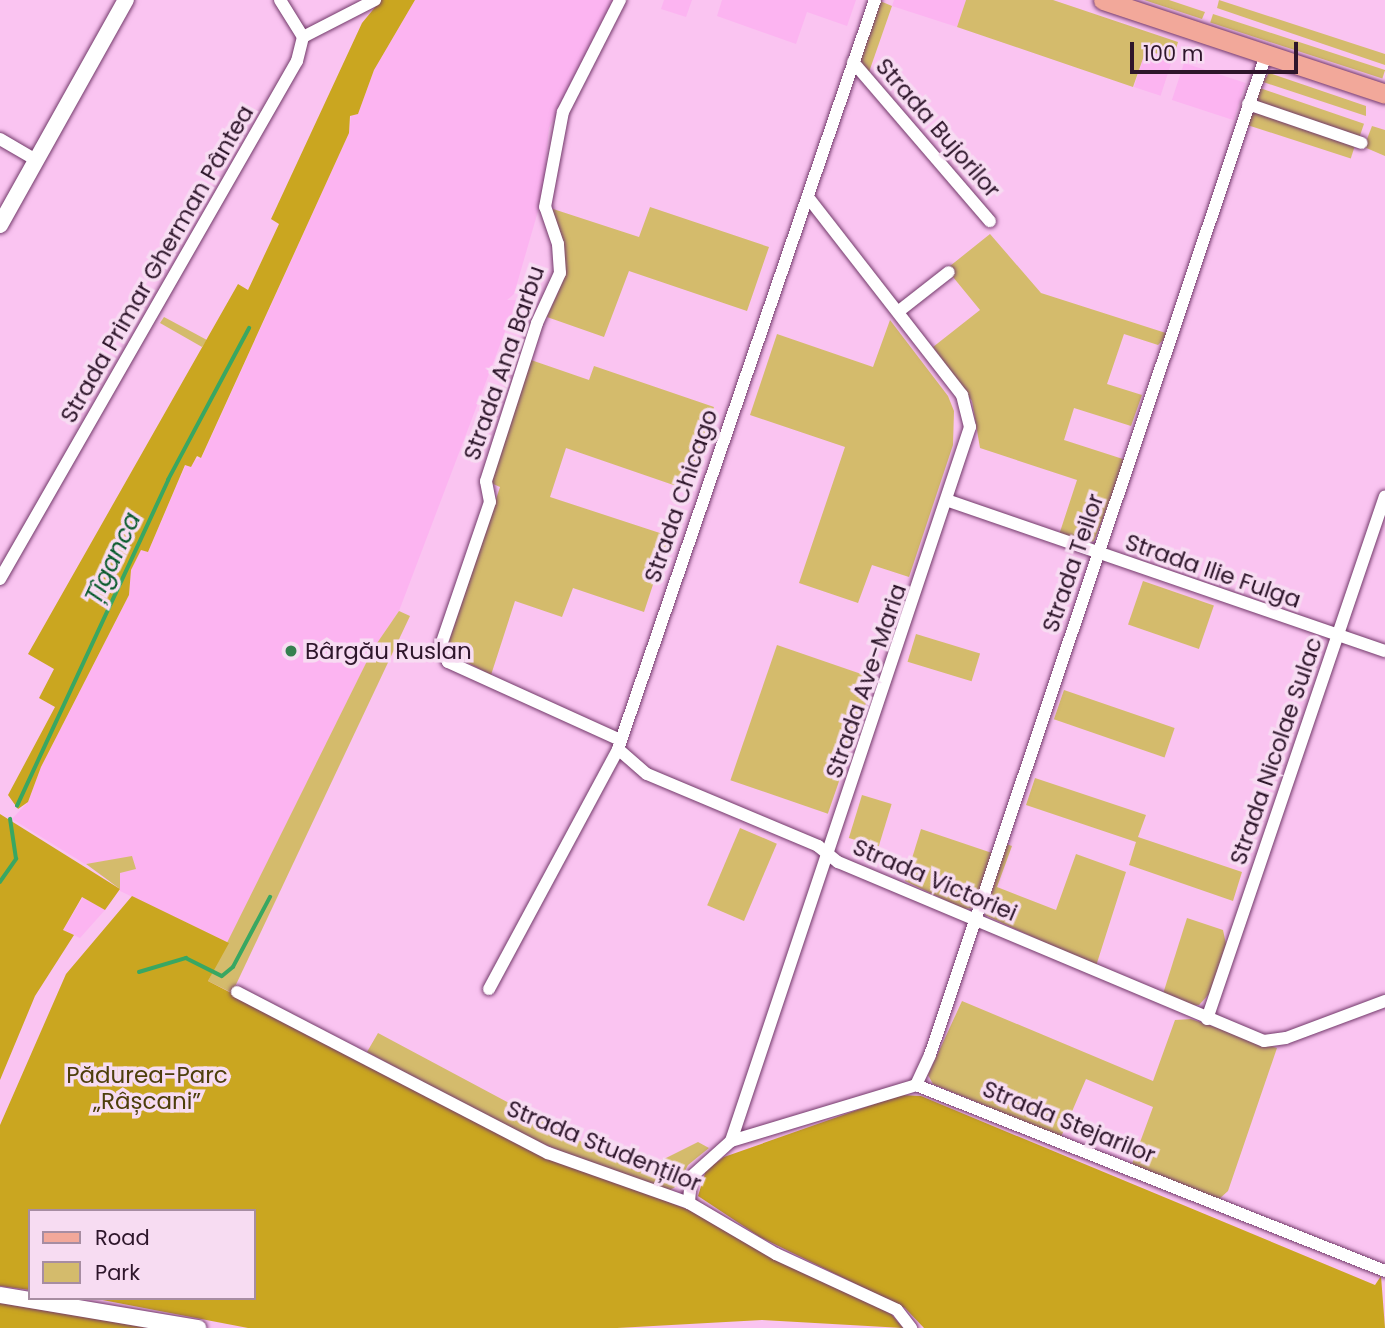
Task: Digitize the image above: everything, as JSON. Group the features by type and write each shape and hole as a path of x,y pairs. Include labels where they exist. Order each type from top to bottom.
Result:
{"main road":[{"path":"1103,0 1385,94"}],"street":[{"path":"0,225 126,0"},
{"path":"281,0 303,37 375,0"},
{"name":"Strada Ana Barbu","path":"448,662 442,645 490,502 486,481 537,323 560,273 558,244 545,207 564,112 620,0"},
{"name":"Strada Chicago","path":"489,989 618,744 875,0"},
{"name":"Strada Primar Gherman Pântea","path":"0,579 297,61 303,37"},
{"name":"Strada Teilor","path":"916,1085 975,919 1266,54"},
{"name":"Strada Bujorilor","path":"853,62 990,221"},
{"path":"1248,104 1362,143"},
{"path":"0,139 36,160"},
{"name":"Strada Ave-Maria","path":"689,1203 691,1177 731,1141 969,436 970,415 962,395 808,197"},
{"path":"799,223 816,215 825,219"},
{"path":"899,311 949,272"},
{"name":"Strada Nicolae Sulac","path":"1208,1019 1385,496"},
{"name":"Strada Ilie Fulga","path":"948,501 1098,555 1385,651"},
{"name":"Strada Victoriei","path":"448,662 618,744 647,774 829,854 838,862 1264,1041 1286,1038 1385,1001"},
{"name":"Strada Studenților","path":"237,992 548,1153 689,1203 776,1254 897,1310 911,1328"},
{"path":"731,1141 916,1085"},
{"name":"Strada Stejarilor","path":"916,1085 1385,1271"},
{"path":"0,1295 28,1300"},
{"path":"30,1300 198,1328"}],"shaded area":[{"path":"415,0 615,0 549,128 543,194 514,294 507,300 517,300 399,611 373,649 229,943 120,891 120,873 132,857 85,864 12,819 28,802 41,767 129,595 131,570 141,549 148,552 186,464 202,457 349,133 351,116 358,114 374,70"},
{"path":"664,0 692,0 686,17 661,9"},
{"path":"722,0 856,0 847,26 807,12 796,44 717,16"},
{"path":"894,0 966,0 957,27 892,6"},
{"path":"1146,50 1173,59 1161,96 1134,87"},
{"path":"1184,63 1246,83 1234,120 1172,100"},
{"path":"83,897 105,910 80,938 63,930"}],"green space":[{"path":"381,0 415,0 374,70 358,114 350,116 349,133 201,458 197,456 191,467 185,465 148,552 141,550 131,570 129,595 41,767 28,802 18,809 8,795 55,707 39,698 54,669 28,654 238,284 248,290 279,224 271,219 362,23"},
{"path":"966,0 1053,0 1178,42 1173,59 1146,50 1133,87 957,27"},
{"path":"1144,0 1169,0 1205,12 1202,19"},
{"path":"1219,0 1385,54 1385,65 1217,8"},
{"path":"880,1 892,6 869,72 860,61"},
{"path":"1213,14 1385,70 1382,78 1210,23"},
{"path":"1269,73 1366,106 1366,116 1263,82"},
{"path":"1260,88 1364,124 1359,137 1255,101"},
{"path":"1253,110 1356,143 1351,159 1248,125"},
{"path":"1372,126 1385,130 1385,156 1364,147"},
{"path":"547,207 639,237 650,207 769,247 747,311 629,271 604,337 547,317 559,290"},
{"path":"990,234 1041,293 1169,334 1158,345 1124,334 1107,384 1142,395 1131,426 1074,408 1064,440 1126,460 1094,541 1085,543 1059,535 1077,480 980,448 972,401 933,347 980,310 953,277 950,266"},
{"path":"164,317 207,340 202,347 160,323"},
{"path":"890,320 948,396 954,411 953,445 909,577 872,565 858,603 799,583 845,447 750,415 777,334 873,367"},
{"path":"531,360 589,380 594,366 714,407 685,489 566,448 550,497 669,536 644,612 573,588 562,617 515,601 491,675 446,651 500,487 491,483"},
{"path":"1143,581 1214,605 1199,649 1128,624"},
{"path":"399,611 410,616 232,993 208,981 373,649"},
{"path":"916,634 980,654 972,681 908,662"},
{"path":"777,645 874,679 828,814 730,780"},
{"path":"1064,690 1175,728 1165,757 1054,719"},
{"path":"1035,778 1146,815 1138,837 1242,872 1233,901 1129,865 1136,842 1026,805"},
{"path":"862,795 892,804 878,847 849,838"},
{"name":"Pădurea-Parc „Râșcani”","path":"0,814 120,889 105,910 82,897 63,930 74,935 35,996 0,1080"},
{"path":"740,828 777,844 744,921 707,905"},
{"path":"921,829 992,853 973,908 964,909 905,881"},
{"path":"1006,844 1012,846 997,887 1056,910 1076,854 1126,872 1096,966 985,915"},
{"path":"132,856 136,869 120,873 120,889 86,864"},
{"name":"Pădurea-Parc „Râșcani”","path":"132,896 229,943 208,981 536,1150 689,1210 891,1314 903,1328 762,1320 617,1328 248,1328 102,1300 256,1300 256,1209 28,1209 28,1290 0,1286 0,1125 66,974"},
{"path":"1187,918 1223,930 1226,944 1210,993 1199,1005 1189,1006 1162,997"},
{"path":"962,1001 1153,1081 1175,1020 1191,1019 1277,1048 1228,1191 1218,1200 1132,1164 1153,1107 1086,1079 1061,1137 933,1084 928,1075"},
{"path":"378,1033 638,1172 698,1142 709,1148 688,1165 677,1186 670,1190 648,1187 524,1136 367,1052"},
{"path":"900,1095 921,1096 1375,1285 1381,1276 1385,1328 924,1328 905,1308 760,1237 698,1196 706,1170 724,1157"},
{"path":"0,1303 103,1320 148,1328 0,1328"}],"waterway":[{"name":"Țîganca","path":"17,806 168,480 249,328"},
{"name":"Țîganca","path":"0,882 16,859 10,819"},
{"path":"139,972 186,958 222,976 233,967 270,897"}],"place":[{"name":"Bârgău Ruslan","path":"291,651"}]}
